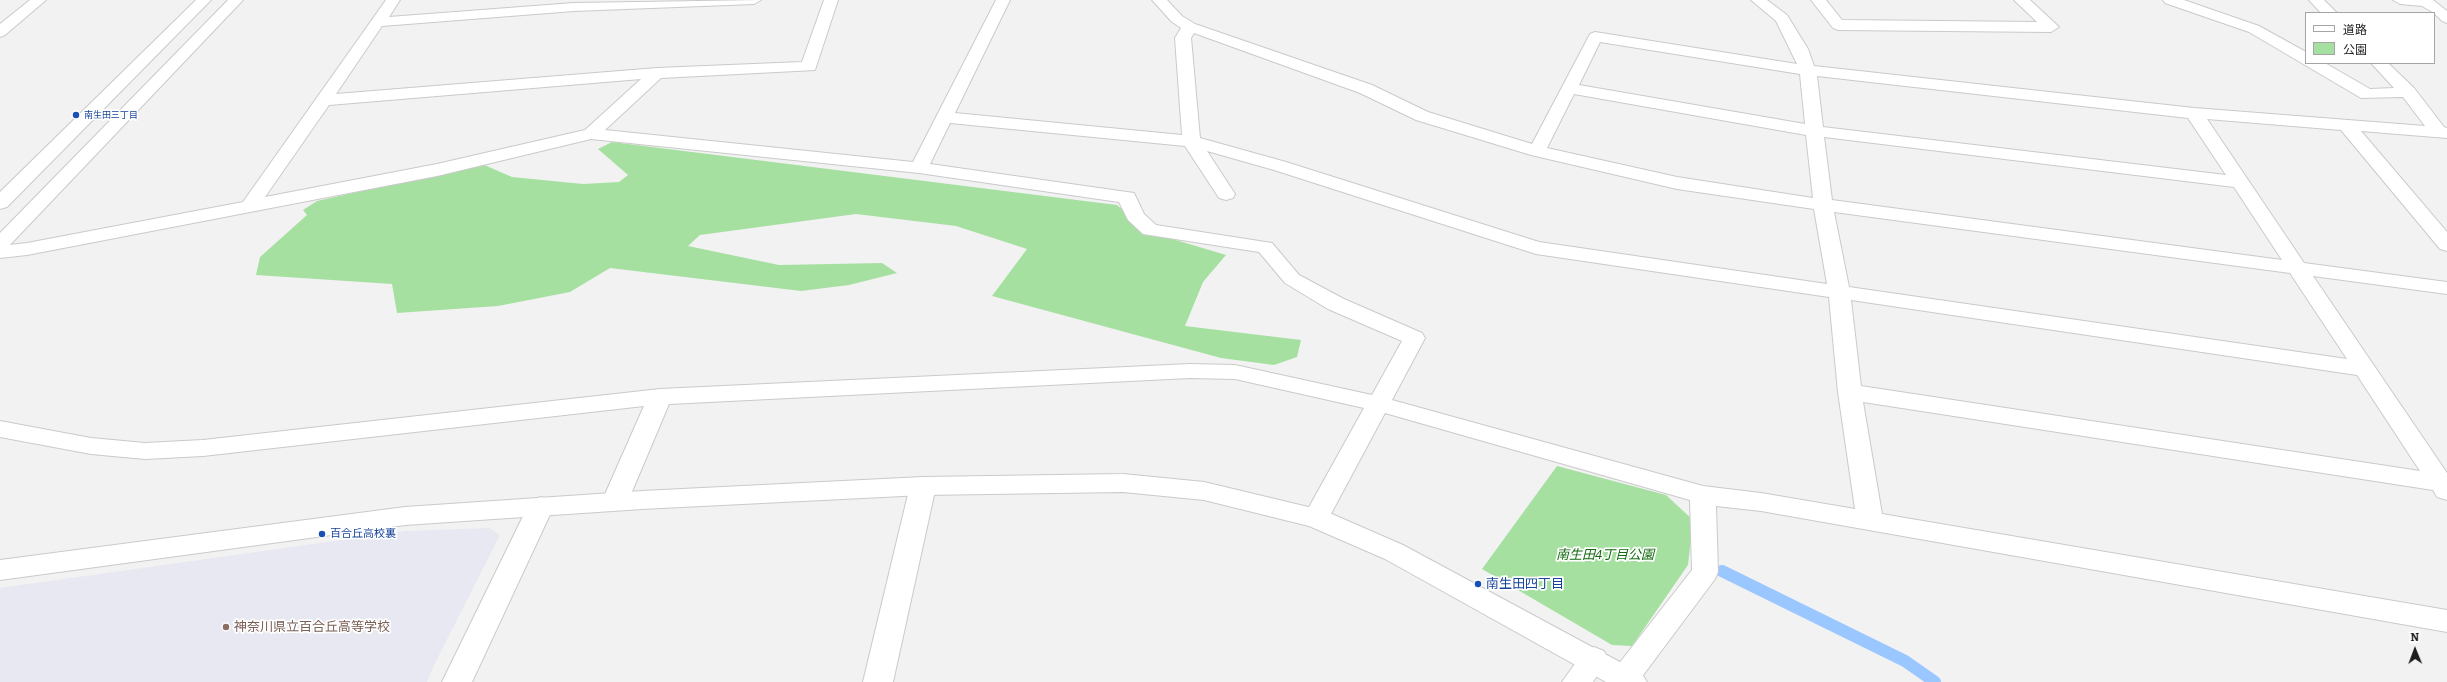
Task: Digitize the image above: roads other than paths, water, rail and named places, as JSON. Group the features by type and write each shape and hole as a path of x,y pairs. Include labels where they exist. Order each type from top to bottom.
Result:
{"street":[{"path":"0,32 39,0"},
{"path":"0,203 204,0"},
{"path":"0,244 236,0"},
{"path":"249,207 393,0"},
{"path":"378,22 574,7 754,0"},
{"path":"323,100 658,73 809,67 831,0"},
{"path":"919,168 946,117 1003,0"},
{"path":"1159,0 1177,19 1190,27 1366,89 1422,116 1537,151 1677,183 1823,205 2447,288"},
{"path":"1758,0 1782,18 1800,50 1808,70 1816,131 1823,205 1839,291 1850,392 1870,522"},
{"path":"1818,0 1838,25 2051,27 2021,0"},
{"path":"2170,0 2254,29 2305,58"},
{"path":"2316,0 2328,12"},
{"path":"2400,0 2426,2 2447,18"},
{"path":"1190,27 1183,38 1191,141 1226,194"},
{"path":"1537,151 1595,37 1808,70 2194,113 2347,126 2442,132"},
{"path":"2316,64 2367,94 2408,92"},
{"path":"2380,64 2408,92 2442,132"},
{"path":"591,134 658,73"},
{"path":"1568,88 1816,131 2240,182"},
{"path":"2194,113 2444,488"},
{"path":"946,117 1191,141 1280,166 1536,248 1839,291 2364,369"},
{"path":"2347,126 2447,245"},
{"path":"0,252 27,249 437,170 591,134 919,168 1127,197 1135,216 1150,230 1265,247 1292,279 1336,304 1414,338 1380,404 1316,518"},
{"path":"0,429 91,446 145,451 203,448 660,397 1190,371 1235,372 1380,404 1703,496 1761,502 1870,522 2447,620"},
{"path":"1850,392 2444,488"},
{"path":"615,501 660,397"},
{"path":"0,570 405,516 615,501 923,486 1123,483 1204,491 1316,518 1394,552 1594,659 1628,680 1705,572 1703,496"},
{"path":"878,682 923,486"},
{"path":"457,682 541,506"},
{"path":"1577,682 1594,659"}],"waterway":[{"path":"1722,571 1905,661 1935,682"}],"place":[{"name":"南生田三丁目","path":"76,115"},
{"name":"百合丘高校裏","path":"322,534"},
{"name":"南生田四丁目","path":"1478,584"},
{"name":"神奈川県立百合丘高等学校","path":"226,627"}],"park label":[{"name":"南生田4丁目公園","path":"1605,555"}]}
